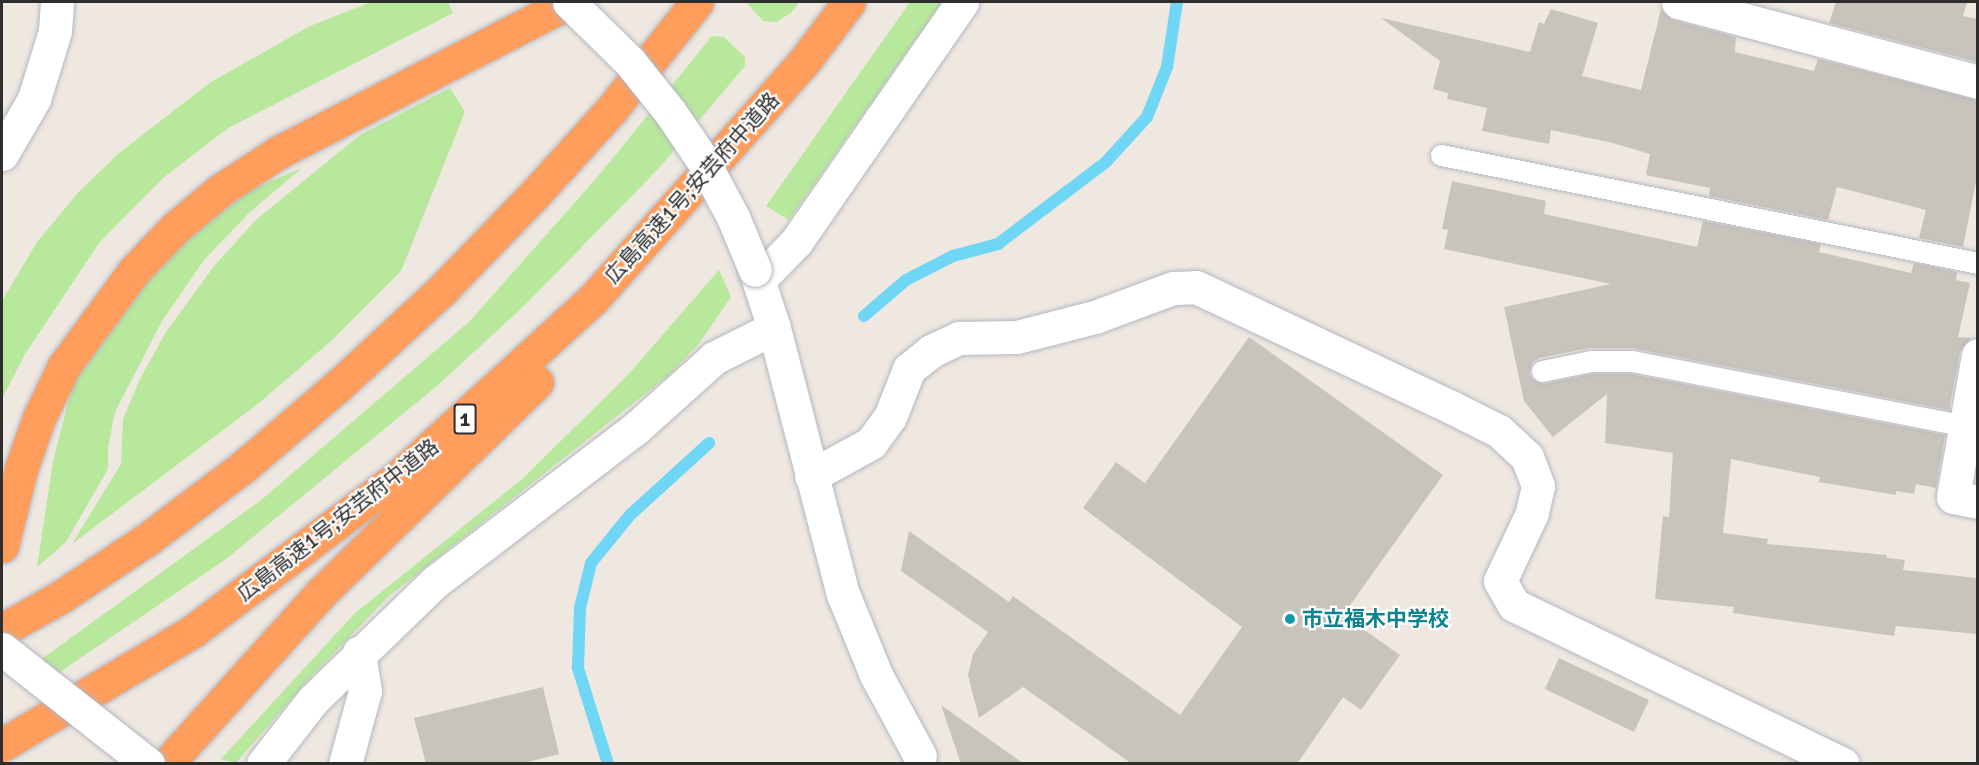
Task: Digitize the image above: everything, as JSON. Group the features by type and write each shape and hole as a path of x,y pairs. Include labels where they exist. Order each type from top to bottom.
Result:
{"highway":[{"path":"2,546 21,469 39,418 64,366 134,270 175,228 222,189 279,152 569,2"},
{"path":"2,630 62,596 149,538 243,467 338,386 443,289 534,195 611,110 697,2"},
{"name":"広島高速1号;安芸府中道路","path":"2,745 193,631 398,477 594,298 803,63 849,2"},
{"path":"167,764 323,591 572,345 667,236 803,63"}],"street":[{"path":"2,154 34,99 55,31 57,2"},
{"path":"569,2 630,62 670,112 728,207 757,275 774,328 843,594 876,675 923,760"},
{"path":"757,275 796,242 962,2"},
{"path":"1678,2 1977,82"},
{"path":"811,476 871,443 890,417 909,369 931,351 959,338 1017,338 1095,317 1173,288 1196,287 1499,431 1527,458 1538,486 1532,513 1500,581 1514,605 1843,764"},
{"path":"263,764 313,700 359,652 436,581 635,429 714,358 774,328"},
{"path":"1977,355 1953,497 1977,502"},
{"path":"2,649 148,764"},
{"path":"345,764 365,691 359,652"}],"lane":[{"path":"1441,155 1977,263"},
{"path":"1542,371 1591,361 1632,361 1965,426"}],"green space":[{"path":"371,2 448,2 453,13 228,128 163,178 99,243 25,354 2,399 2,301 37,242 77,194 119,153 211,82 310,26"},
{"path":"746,2 799,2 791,13 776,22 763,21"},
{"path":"910,2 942,2 789,220 766,206"},
{"path":"712,36 724,37 745,57 745,66 659,168 525,305 438,385 226,559 54,676 39,661 260,501 470,321 600,174"},
{"path":"450,88 465,112 401,271 331,341 259,403 72,544 121,464 123,419 140,379 166,332 214,266 257,219 360,135"},
{"path":"302,168 250,212 204,260 162,321 115,412 108,447 108,469 66,542 37,567 53,461 73,383 103,337 148,277 191,236 252,189"},
{"path":"719,270 731,297 698,345 669,375 389,596 306,682 236,763 221,759 354,614 521,480 626,377"}],"building":[{"path":"1836,2 1967,2 1963,16 1977,19 1977,62 1829,23"},
{"path":"1551,9 1598,23 1582,76 1641,90 1661,9 1673,20 1736,37 1735,52 1814,71 1818,59 1977,100 1977,176 1963,247 1919,238 1926,210 1837,187 1828,220 1709,196 1710,188 1646,175 1650,154 1613,143 1551,130 1549,144 1482,131 1487,108 1447,99 1448,93 1433,89 1440,61 1381,18 1530,52 1539,22 1544,24"},
{"path":"1452,181 1546,201 1544,214 1697,247 1703,221 1821,244 1819,252 1911,273 1914,263 1957,272 1956,280 1970,283 1958,337 1971,338 1960,352 1949,410 1632,348 1589,348 1539,358 1533,362 1529,373 1533,380 1544,384 1592,374 1631,374 1945,435 1936,488 1916,484 1914,494 1896,491 1896,495 1819,482 1820,477 1731,459 1723,533 1768,539 1767,544 1887,555 1887,558 1905,560 1903,570 1977,578 1977,634 1896,626 1894,636 1733,613 1734,607 1655,599 1663,516 1669,517 1673,453 1605,443 1607,394 1553,437 1524,401 1504,307 1611,284 1444,249 1448,230 1442,229"},
{"path":"1249,337 1443,475 1343,615 1400,655 1361,710 1343,697 1297,764 1132,764 1023,687 979,718 968,675 973,654 988,632 901,571 909,531 1009,602 1013,596 1180,715 1242,627 1083,508 1116,462 1145,483"},
{"path":"1559,658 1649,700 1634,732 1545,689"},
{"path":"543,687 559,754 520,764 426,764 414,718"},
{"path":"941,705 1024,764 961,764"}],"waterway":[{"path":"864,316 906,280 953,256 998,244 1106,162 1147,117 1167,67 1177,2"},
{"path":"608,764 578,668 580,608 591,563 630,515 709,443"}],"place":[{"name":"市立福木中学校","path":"1290,619"}]}
